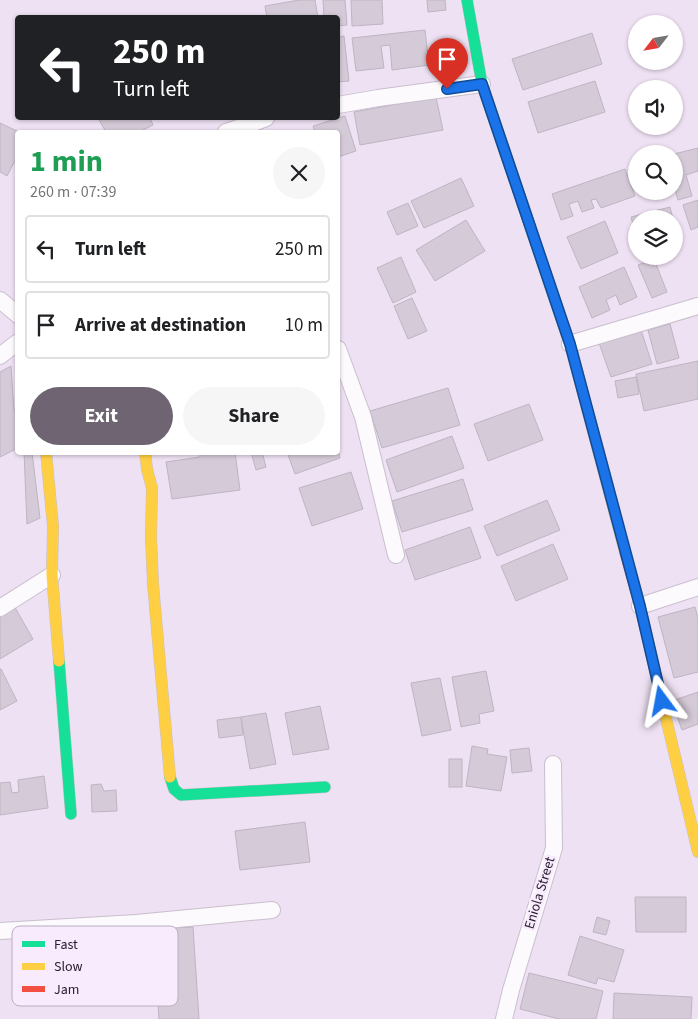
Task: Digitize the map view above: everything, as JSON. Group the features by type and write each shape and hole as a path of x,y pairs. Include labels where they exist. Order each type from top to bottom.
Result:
{"street":[{"path":"467,0 482,84 570,344 640,606 698,852"},
{"path":"340,105 482,84"},
{"path":"235,130 259,125"},
{"path":"0,300 15,312"},
{"path":"570,344 698,306"},
{"path":"0,356 15,344"},
{"path":"340,354 363,417 396,555"},
{"path":"46,455 53,526 52,575 71,814"},
{"path":"145,455 152,488 151,537 153,584 170,777 174,789 181,795 325,787"},
{"path":"0,608 52,575"},
{"path":"640,606 698,587"},
{"name":"Eniola Street","path":"504,1019 554,848 553,764"},
{"path":"91,926 272,910"}],"building":[{"path":"299,0 315,0 318,15 266,15 265,6"},
{"path":"323,0 345,0 347,25 340,26 340,15 324,15"},
{"path":"351,0 382,0 383,24 352,26"},
{"path":"427,0 445,0 446,10 428,12"},
{"path":"425,30 429,65 392,70 390,45 381,46 384,68 356,71 352,38"},
{"path":"592,33 602,64 523,90 512,59"},
{"path":"344,36 349,81 340,82 340,37"},
{"path":"595,81 605,112 538,133 528,102"},
{"path":"436,97 443,130 360,145 354,112"},
{"path":"345,116 356,151 340,156 340,130 314,130 313,126 332,120 340,120 340,118"},
{"path":"99,120 151,120 153,125 143,130 105,130"},
{"path":"0,123 15,130 15,161 7,176 0,172"},
{"path":"698,148 698,171 686,175 692,196 683,199 683,152"},
{"path":"625,169 628,177 628,198 601,208 596,199 591,200 594,208 582,212 578,201 569,204 573,216 561,220 552,194"},
{"path":"461,178 474,206 424,228 411,201"},
{"path":"698,200 698,227 691,230 683,205"},
{"path":"408,203 418,226 397,235 387,212"},
{"path":"670,207 671,210 658,210"},
{"path":"466,220 485,251 435,281 416,250"},
{"path":"605,221 618,253 581,269 567,237"},
{"path":"401,257 416,292 393,303 377,268"},
{"path":"638,265 656,265 667,292 652,298"},
{"path":"624,267 637,297 620,305 616,295 606,300 610,310 592,318 579,287"},
{"path":"412,298 427,331 408,339 394,306"},
{"path":"670,324 679,358 657,364 648,330"},
{"path":"641,330 652,364 611,377 599,343"},
{"path":"698,361 698,399 644,411 636,374"},
{"path":"11,366 15,410 15,450 0,457 0,372"},
{"path":"636,377 639,394 618,398 615,381"},
{"path":"448,388 460,425 382,448 370,411"},
{"path":"529,404 543,440 488,461 474,424"},
{"path":"452,436 464,468 397,492 386,460"},
{"path":"24,455 32,455 40,518 27,524"},
{"path":"200,455 235,455 240,490 172,499 166,462 200,457"},
{"path":"252,455 263,455 266,467 256,470"},
{"path":"288,455 339,455 340,458 295,474"},
{"path":"351,472 363,509 312,526 299,488"},
{"path":"463,479 473,510 402,532 392,501"},
{"path":"547,500 560,530 497,556 484,526"},
{"path":"470,527 481,558 415,580 405,550"},
{"path":"553,544 568,579 516,601 501,566"},
{"path":"13,604 33,639 0,659 0,611"},
{"path":"695,607 698,618 698,672 674,678 658,617"},
{"path":"0,669 17,701 0,710"},
{"path":"486,671 494,711 479,714 480,723 461,727 452,677"},
{"path":"440,678 451,730 422,736 411,683"},
{"path":"698,692 698,724 682,730 672,701"},
{"path":"320,706 329,749 293,755 285,713"},
{"path":"266,713 276,764 250,769 241,717"},
{"path":"241,717 243,735 219,738 217,720"},
{"path":"472,746 488,749 487,754 507,757 501,791 466,786"},
{"path":"529,748 532,771 512,773 510,750"},
{"path":"449,759 462,759 462,787 449,787"},
{"path":"44,776 48,808 0,815 0,783 10,782 12,793 19,792 18,780"},
{"path":"101,784 104,791 116,790 117,811 92,812 91,785"},
{"path":"305,822 310,862 240,870 235,831"},
{"path":"635,897 686,897 686,932 636,932"},
{"path":"597,917 610,921 606,935 593,932"},
{"path":"193,927 199,1019 159,1019 158,1006 178,1006 178,928"},
{"path":"580,936 624,950 614,982 598,978 596,984 568,975"},
{"path":"529,973 603,991 596,1019 559,1019 520,1009"},
{"path":"614,993 692,997 691,1019 613,1019"}],"traffic: fast":[{"path":"467,0 482,84 563,324"},
{"path":"59,661 71,814"},
{"path":"170,777 174,789 181,795 325,787"}],"traffic: slow":[{"path":"563,324 570,344 625,552"},
{"path":"46,455 53,526 52,575 59,661"},
{"path":"145,455 152,488 151,537 153,584 170,777"},
{"path":"664,710 698,852"}],"traffic: jam":[{"path":"625,552 640,606 664,710"}],"route":[{"path":"447,89 482,84 570,344 640,606 662,701"}]}
